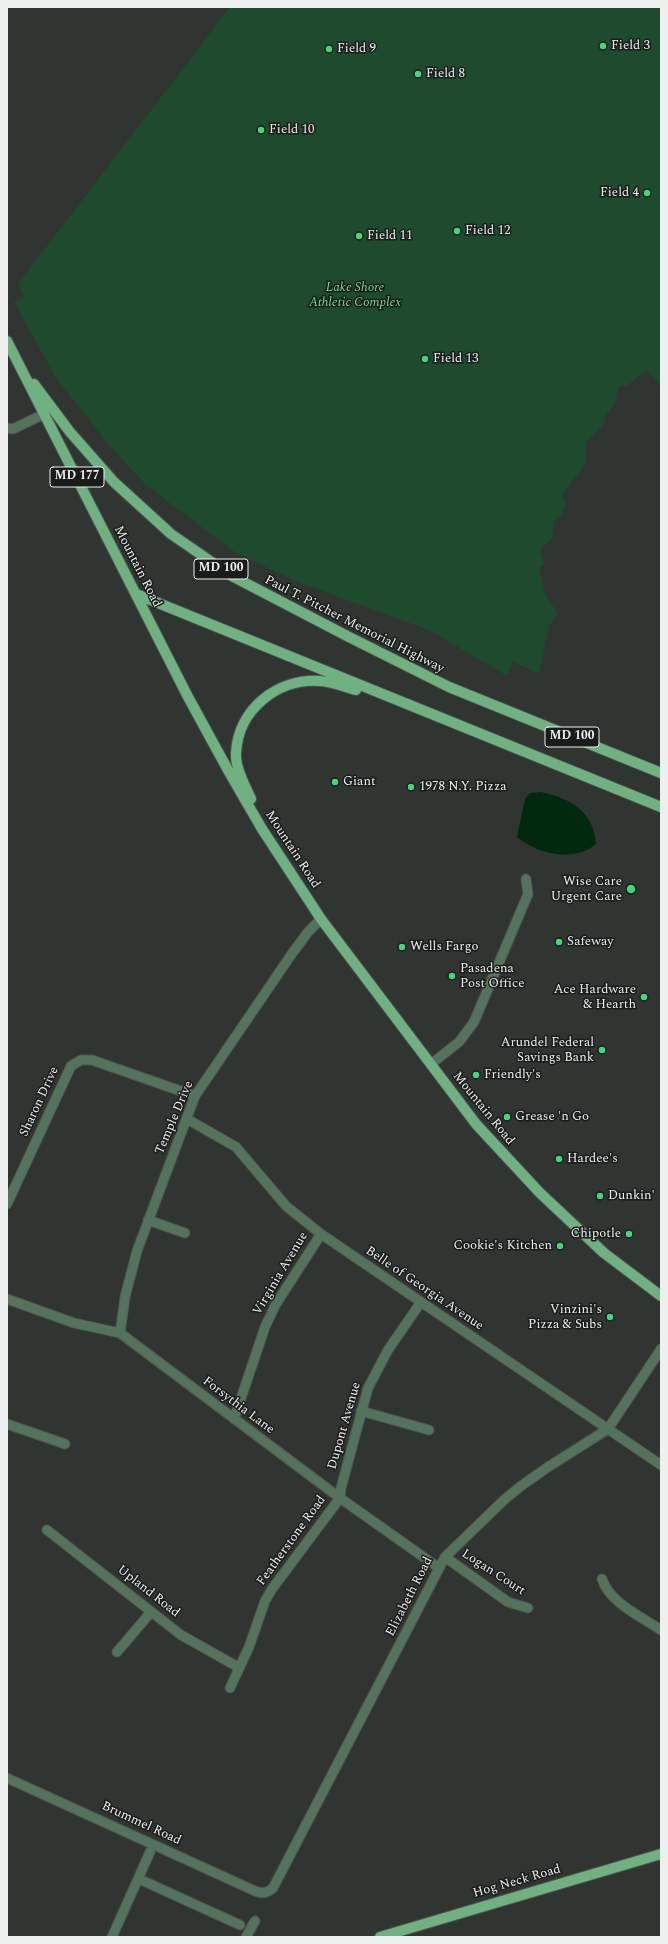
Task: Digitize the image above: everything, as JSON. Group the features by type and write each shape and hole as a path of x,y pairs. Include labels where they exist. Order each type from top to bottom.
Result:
{"main road":[{"name":"Mountain Road","path":"7,341 187,695 262,829 321,920 476,1124 540,1193 604,1253 661,1296"},
{"name":"Paul T. Pitcher Memorial Highway","path":"17,361 70,432 114,482 171,534 232,576 349,638 449,687 661,773"},
{"name":"MD 100","path":"136,594 661,807"},
{"path":"262,829 239,770 236,754 243,725 250,712 271,692 286,685 304,681 321,681 339,685 438,717"},
{"name":"Hog Neck Road","path":"380,1937 661,1854"}],"street":[{"path":"7,428 13,429 44,414"},
{"path":"431,1064 459,1042 474,1022 528,894 526,879"},
{"name":"Temple Drive","path":"120,1333 122,1312 130,1275 148,1220 195,1096 287,961 308,932 321,920"},
{"name":"Sharon Drive","path":"7,1204 66,1075 71,1066 81,1060 92,1060 195,1096"},
{"name":"Belle of Georgia Avenue","path":"187,1119 236,1147 286,1206 321,1234 661,1465"},
{"path":"148,1220 185,1233"},
{"name":"Virginia Avenue","path":"234,1419 265,1327 276,1304 321,1234"},
{"name":"Forsythia Lane","path":"7,1299 74,1323 120,1333 340,1498 439,1568"},
{"name":"Dupont Avenue","path":"340,1498 341,1488 368,1388 381,1361 421,1302"},
{"name":"Elizabeth Road","path":"265,1893 273,1888 446,1557 505,1499 521,1486 608,1429 661,1349"},
{"path":"361,1411 429,1430"},
{"path":"7,1424 65,1444"},
{"name":"Featherstone Road","path":"230,1688 238,1667 249,1647 265,1601 272,1589 340,1498"},
{"name":"Upland Road","path":"47,1530 186,1638 238,1667"},
{"name":"Logan Court","path":"446,1557 508,1602 528,1608"},
{"path":"602,1579 605,1588 612,1596 661,1630"},
{"path":"117,1652 151,1612"},
{"name":"Brummel Road","path":"7,1778 255,1891 265,1893"},
{"path":"112,1937 150,1852"},
{"path":"139,1879 240,1925"},
{"path":"246,1937 255,1921"}],"green space":[{"name":"Lake Shore Athletic Complex","path":"230,7 661,7 661,386 647,370 628,385 619,387 614,404 605,417 605,422 586,443 586,464 562,494 566,503 562,516 553,522 553,537 540,550 544,564 539,569 546,596 558,613 549,626 539,674 513,662 507,676 431,631 295,581 236,553 147,486 110,446 56,378 14,302 24,297 18,284"}],"shaded area":[{"path":"541,792 562,798 579,808 591,823 596,844 587,850 567,855 545,852 525,843 517,837 525,799 530,793"}],"place":[{"name":"Field 3","path":"603,46"},
{"name":"Field 9","path":"329,49"},
{"name":"Field 8","path":"418,74"},
{"name":"Field 10","path":"261,130"},
{"name":"Field 4","path":"647,193"},
{"name":"Field 12","path":"457,231"},
{"name":"Field 11","path":"359,236"},
{"name":"Field 13","path":"425,359"},
{"name":"Giant","path":"335,782"},
{"name":"1978 N.Y. Pizza","path":"411,787"},
{"name":"Wise Care Urgent Care","path":"631,889"},
{"name":"Safeway","path":"559,942"},
{"name":"Wells Fargo","path":"402,947"},
{"name":"Pasadena Post Office","path":"452,976"},
{"name":"Ace Hardware & Hearth","path":"644,997"},
{"name":"Arundel Federal Savings Bank","path":"602,1050"},
{"name":"Friendly's","path":"476,1075"},
{"name":"Grease 'n Go","path":"507,1117"},
{"name":"Hardee's","path":"559,1159"},
{"name":"Dunkin'","path":"600,1196"},
{"name":"Chipotle","path":"629,1234"},
{"name":"Cookie's Kitchen","path":"560,1246"},
{"name":"Vinzini's Pizza & Subs","path":"610,1317"}]}
